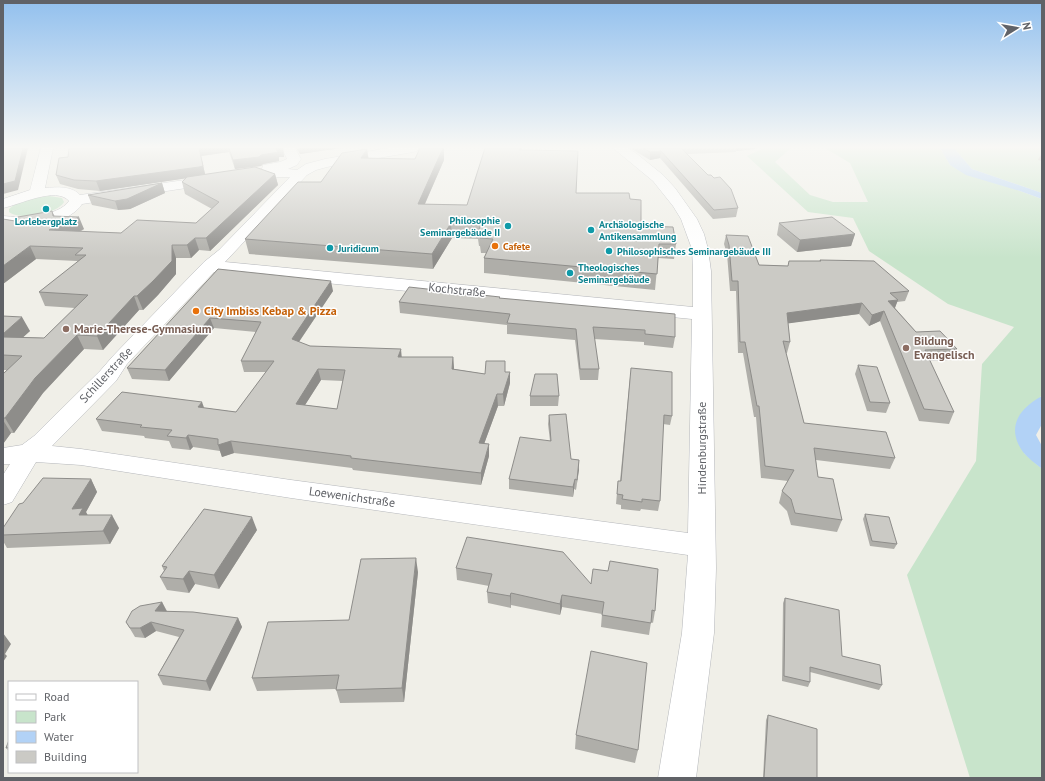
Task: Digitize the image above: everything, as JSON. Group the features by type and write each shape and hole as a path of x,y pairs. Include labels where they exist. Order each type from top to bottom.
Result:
{"street":[{"path":"38,193 40,184"},
{"path":"3,232 10,222 36,220 60,214 72,206 77,200 178,184"},
{"name":"Schillerstraße","path":"3,495 18,473 28,453 42,442 108,376 120,360 210,266 225,254 290,184"},
{"name":"Hindenburgstraße","path":"663,184 687,216 700,249 703,314 702,575 698,633 677,778"},
{"path":"3,204 16,198 38,193 54,192 67,193 75,196 77,200"},
{"name":"Kochstraße","path":"210,266 703,314"},
{"name":"Loewenichstraße","path":"3,456 28,453 80,457 291,489 702,546"}],"green space":[{"path":"778,184 799,184 810,195 833,202 868,202 860,184 1003,184 1042,199 1042,396 1040,397 1024,453 1042,469 1042,778 970,778 907,575 976,461 982,364 1014,327 948,304 869,251 853,218 808,212"},
{"path":"1017,184 1042,184 1042,193"},
{"path":"49,196 62,198 64,202 54,210 38,215 21,216 14,215 9,212 9,209 22,201"}],"water":[{"path":"998,184 1017,184 1042,193 1042,199"},
{"path":"1042,396 1042,424 1036,435 1042,446 1042,469 1023,452 1015,435 1015,427 1021,413"}],"building":[{"path":"159,184 127,199 115,201 88,195"},
{"path":"187,184 264,184 206,238 195,238 187,245 172,245 172,261 153,281 137,296 134,296 97,336 77,335 35,378 5,418 3,418 3,374 22,356 3,355 3,337 44,338 88,295 39,292 86,255 75,255 83,248 30,246 3,266 3,219 15,221 18,217 52,211 53,216 79,217 49,230 121,233 137,220 196,223 219,202"},
{"path":"296,184 427,184 418,204 467,205 473,184 576,184 576,193 629,193 630,199 641,200 641,226 673,227 676,244 659,244 657,274 484,258 493,239 480,238 483,232 478,232 481,224 451,223 432,254 245,239"},
{"path":"691,184 727,184 731,189 738,208 714,210"},
{"path":"832,217 855,234 800,240 779,223"},
{"path":"726,235 748,236 759,265 788,266 789,261 874,261 909,291 890,293 898,300 888,301 916,332 940,331 957,349 925,350 954,412 924,409 884,311 872,315 862,303 787,313 790,342 783,341 804,423 886,432 895,458 814,448 818,477 833,479 842,520 795,513 791,499 782,491 794,470 765,466 759,406 757,406 745,342 740,342 738,281 732,281 729,245"},
{"path":"218,269 331,281 292,339 310,346 401,349 398,357 453,357 452,369 485,374 486,361 505,361 505,372 510,372 503,394 497,394 479,443 489,444 481,473 351,458 351,456 231,441 218,445 218,439 188,435 186,438 167,436 172,430 140,427 142,425 96,419 122,392 202,402 198,407 236,412 274,361 241,361 261,322 210,318 165,370 127,368","holes":["318,369 345,370 337,409 296,404"]},
{"path":"409,287 500,297 499,298 675,314 675,337 645,334 645,330 593,327 599,369 580,369 576,329 507,323 510,314 399,302"},
{"path":"3,316 22,317 3,334"},
{"path":"858,365 877,367 890,403 870,402"},
{"path":"631,368 672,372 672,416 664,415 660,501 642,499 642,502 622,499 623,495 617,494 618,481 621,481"},
{"path":"535,374 557,374 559,396 530,396"},
{"path":"566,414 571,459 579,460 577,480 575,479 573,487 509,479 520,437 551,441 549,415"},
{"path":"43,478 91,479 72,509 83,508 79,515 112,515 103,531 3,535 3,528 19,504 23,503"},
{"path":"204,509 252,517 214,575 189,571 183,579 160,577 167,567 162,566"},
{"path":"865,514 889,517 897,544 872,541"},
{"path":"467,537 563,552 591,584 593,569 608,571 610,561 658,569 655,611 652,610 651,623 602,615 604,602 562,595 560,604 511,593 510,596 487,592 492,574 456,568"},
{"path":"416,558 402,688 336,690 339,675 252,678 268,622 349,620 361,559"},
{"path":"785,598 839,610 842,656 880,665 882,685 810,667 810,682 784,676"},
{"path":"162,602 155,611 193,612 238,618 206,681 158,675 184,630 151,622 140,628 130,628 126,622 132,611 140,606"},
{"path":"591,651 647,663 638,750 576,735"},
{"path":"768,715 817,729 817,778 764,778"}],"place":[{"name":"Lorlebergplatz","path":"46,209"},
{"name":"Philosophie Seminargebäude II","path":"508,226"},
{"name":"Archäologische Antikensammlung","path":"591,230"},
{"name":"Cafete","path":"495,246"},
{"name":"Juridicum","path":"330,248"},
{"name":"Philosophisches Seminargebäude III","path":"609,251"},
{"name":"Theologisches Seminargebäude","path":"570,273"},
{"name":"City Imbiss Kebap & Pizza","path":"196,311"},
{"name":"Marie-Therese-Gymnasium","path":"66,329"},
{"name":"Bildung Evangelisch","path":"906,348"}]}
